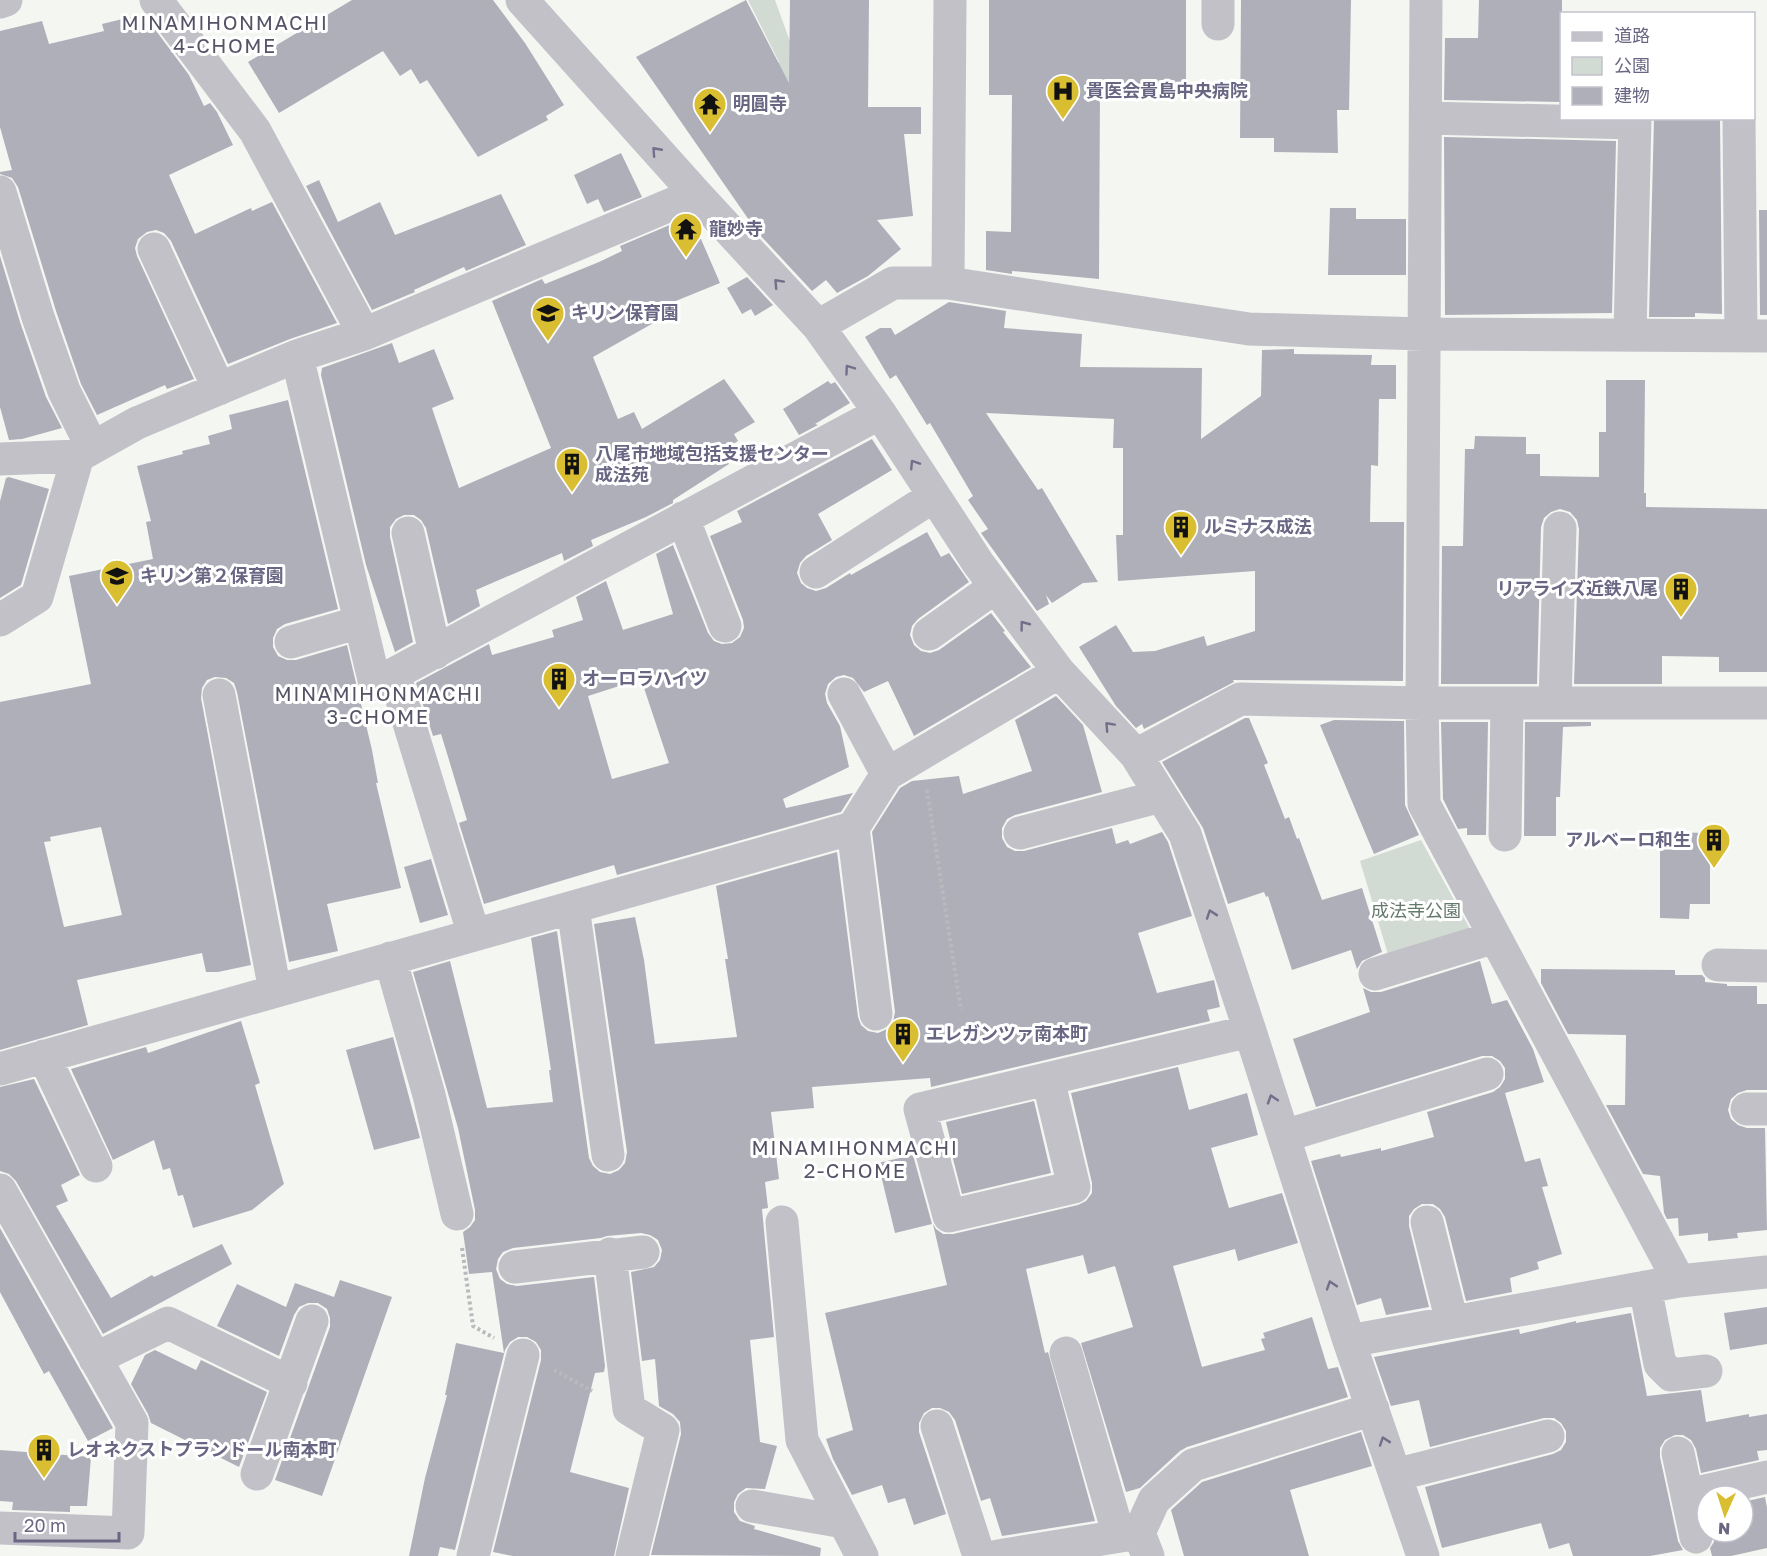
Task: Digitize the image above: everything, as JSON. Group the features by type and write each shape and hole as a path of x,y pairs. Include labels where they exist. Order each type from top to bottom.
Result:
{"street":[{"path":"0,2 6,0"},
{"path":"522,0 818,326 880,412 995,587 1059,672 1136,755 1185,834 1349,1341 1423,1556"},
{"path":"948,283 950,0"},
{"path":"1426,0 1422,703 1424,804 1679,1281"},
{"path":"167,3 255,131 364,334"},
{"path":"1426,118 1560,120"},
{"path":"1565,120 1635,121 1630,335"},
{"path":"818,326 893,283 948,283 1249,329 1424,334 1754,336 1739,120"},
{"path":"0,192 38,317 85,452 37,597 0,620"},
{"path":"0,459 85,452 137,423 297,356 364,334 696,194"},
{"path":"154,249 219,389"},
{"path":"297,356 375,684 880,412"},
{"path":"816,572 934,496"},
{"path":"683,518 725,626"},
{"path":"1555,703 1560,528"},
{"path":"408,533 435,653"},
{"path":"930,634 995,587"},
{"path":"291,642 360,622"},
{"path":"876,1014 853,828 887,774 1059,672"},
{"path":"394,674 474,935"},
{"path":"219,694 275,991"},
{"path":"844,694 887,774"},
{"path":"1136,755 1240,699 1422,703 1767,703"},
{"path":"1505,835 1507,703"},
{"path":"1020,833 1161,796"},
{"path":"0,1069 853,828"},
{"path":"573,907 608,1155"},
{"path":"1375,974 1495,937"},
{"path":"390,958 429,1095 457,1214"},
{"path":"1718,966 1767,966"},
{"path":"1048,1079 1074,1186 949,1216 920,1109 1250,1031"},
{"path":"44,1056 96,1166"},
{"path":"1284,1136 1487,1074"},
{"path":"0,1190 132,1424 128,1533 0,1528"},
{"path":"782,1222 802,1440 862,1556"},
{"path":"1427,1222 1452,1322"},
{"path":"515,1267 610,1254 644,1252"},
{"path":"610,1254 629,1409 663,1430 632,1556"},
{"path":"1349,1341 1679,1281 1767,1272"},
{"path":"1645,1287 1660,1364 1671,1375 1706,1371"},
{"path":"257,1474 312,1321"},
{"path":"95,1359 168,1323 291,1383"},
{"path":"1066,1353 1135,1542"},
{"path":"473,1556 524,1355"},
{"path":"1135,1542 1154,1500 1193,1465 1373,1409"},
{"path":"937,1426 980,1556"},
{"path":"1395,1475 1548,1436"},
{"path":"1678,1453 1695,1532"},
{"path":"1687,1495 1767,1477"},
{"path":"752,1506 844,1522"},
{"path":"998,1556 1135,1542"}],"path":[{"path":"921,754 961,1010"}],"green space":[{"path":"748,0 775,0 815,111 764,70 779,62"},
{"name":"成法寺公園","path":"1421,840 1474,936 1390,961 1360,861"}],"building":[{"path":"352,0 493,0 525,43 564,105 546,116 548,120 478,157 427,80 420,84 411,69 400,76 383,51 279,113 248,62"},
{"path":"746,0 789,83 790,0 869,0 868,107 921,107 921,134 904,134 913,216 877,220 901,249 868,276 837,293 826,280 812,291 758,233 636,57"},
{"path":"989,0 1186,0 1186,88 1100,89 1099,279 1012,271 1012,274 986,270 986,231 1011,232 1012,95 989,95"},
{"path":"1241,0 1351,0 1349,110 1337,110 1338,153 1274,152 1274,138 1240,138"},
{"path":"1479,0 1562,0 1560,102 1444,100 1445,38 1478,38"},
{"path":"143,14 149,31 154,28 189,75 204,106 210,103 217,112 233,145 169,175 195,234 251,208 252,211 272,202 337,323 228,364 171,241 164,233 156,230 147,232 138,239 135,248 137,256 194,379 167,389 165,385 97,415 81,384 18,187 12,178 0,174 0,172 12,170 0,127 0,31 42,21 49,44 104,31 102,24"},
{"path":"1654,120 1720,120 1722,314 1695,313 1695,317 1649,317"},
{"path":"1444,137 1616,141 1612,313 1445,315"},
{"path":"621,153 642,197 604,212 598,199 587,204 574,175"},
{"path":"319,180 338,222 380,202 395,235 501,194 526,245 466,271 464,267 414,290 415,292 372,310 306,186"},
{"path":"1330,208 1356,208 1356,219 1406,219 1406,275 1328,275"},
{"path":"1759,210 1767,210 1767,315 1760,315"},
{"path":"691,216 720,283 661,307 666,316 593,357 618,419 634,412 642,429 724,379 755,422 734,434 738,441 721,451 729,464 673,500 673,503 591,540 593,546 564,561 562,553 476,590 480,606 448,624 426,528 414,515 404,515 396,519 390,527 390,537 413,642 395,652 366,565 321,375 322,368 392,343 399,363 434,349 454,399 432,408 459,488 551,448 492,301 542,279 545,284 599,262 622,251 620,246"},
{"path":"0,256 46,397 62,428 22,439 9,440 0,407"},
{"path":"747,277 773,305 755,316 751,309 742,314 727,288"},
{"path":"949,302 1006,311 1004,328 1082,334 1080,367 1202,368 1201,439 1261,396 1262,350 1294,349 1294,354 1372,355 1371,365 1396,365 1396,399 1379,399 1378,466 1371,465 1370,522 1404,522 1403,681 1233,680 1234,682 1144,729 1142,724 1136,728 1116,706 1079,647 1116,625 1133,652 1155,651 1204,636 1207,646 1255,631 1255,571 1118,581 1116,535 1123,535 1123,448 1113,448 1114,419 986,413 1038,490 1042,488 1098,582 1083,583 1052,603 1046,595 1049,604 1037,611 981,533 988,529 968,500 973,496 930,423 927,425 896,375 890,379 865,337 880,328 891,328 895,335"},
{"path":"1606,380 1645,380 1644,493 1646,493 1646,507 1767,509 1767,672 1719,672 1719,657 1662,656 1662,684 1574,684 1579,529 1577,520 1570,512 1560,509 1544,518 1541,527 1537,684 1441,684 1442,546 1463,546 1465,449 1474,449 1475,436 1526,437 1526,454 1540,454 1540,476 1599,477 1599,432 1606,432"},
{"path":"828,381 831,384 835,382 850,403 799,435 783,409"},
{"path":"288,400 338,609 285,624 277,629 273,638 273,647 278,656 287,660 296,660 347,645 401,888 327,904 338,951 289,962 237,692 234,683 226,678 215,677 207,680 202,688 201,698 251,965 218,972 206,972 202,953 77,980 88,1025 0,1050 0,702 91,684 69,576 153,559 146,522 151,521 137,466 210,444 208,436 232,429 229,415","holes":["101,827 122,915 64,927 44,842 51,841 50,837"]},
{"path":"872,439 892,470 818,514 832,540 806,556 800,563 797,573 801,583 816,591 826,588 927,532 941,557 949,553 969,582 918,619 912,626 910,635 914,645 921,651 930,653 939,650 991,613 1031,667 914,736 888,681 864,692 853,678 844,675 836,677 828,684 825,694 827,703 840,726 849,767 783,799 786,808 853,793 841,812 617,875 614,865 484,904 459,823 467,820 441,734 433,736 416,683 489,644 492,655 554,637 552,630 583,620 576,597 606,581 623,630 673,614 656,554 673,545 708,633 714,641 722,644 732,643 740,637 744,628 743,620 710,536 742,522 737,511","holes":["641,679 669,763 612,779 588,696"]},
{"path":"6,478 49,489 21,585 0,598 0,501"},
{"path":"1056,696 1083,725 1102,792 1015,815 1007,819 1002,828 1002,838 1007,847 1015,851 1024,851 1112,828 1116,844 1128,840 1130,844 1162,832 1168,842 1192,916 1138,933 1157,993 1214,980 1220,1007 1207,1010 1210,1021 931,1087 930,1078 812,1087 814,1108 771,1112 779,1179 765,1182 768,1208 762,1209 774,1337 750,1340 760,1442 777,1446 765,1489 746,1488 738,1494 734,1502 734,1512 740,1521 755,1526 754,1529 821,1548 820,1556 651,1555 681,1434 680,1422 673,1414 659,1406 655,1359 642,1361 631,1272 654,1267 660,1260 662,1250 658,1240 641,1233 513,1248 503,1252 498,1259 496,1269 500,1279 507,1284 517,1286 594,1277 605,1366 604,1372 595,1373 570,1472 629,1488 614,1556 513,1556 493,1552 541,1360 541,1350 536,1342 527,1337 518,1337 510,1342 505,1350 455,1550 440,1547 438,1556 409,1556 425,1478 447,1395 445,1395 456,1343 504,1353 492,1272 469,1274 463,1232 475,1220 475,1210 458,1128 413,972 450,961 487,1108 553,1102 549,1070 551,1070 531,938 557,931 589,1158 600,1172 610,1174 619,1170 625,1163 627,1152 594,924 635,917 644,960 655,1044 737,1037 725,959 728,959 716,886 837,852 858,1017 861,1025 868,1031 878,1033 887,1029 893,1022 895,1012 872,832 900,788 912,781 959,776 963,794 1032,771 1015,720"},
{"path":"1245,718 1249,718 1268,763 1264,765 1285,819 1289,817 1297,839 1299,838 1322,900 1362,888 1382,952 1362,961 1357,969 1351,950 1292,970 1268,896 1266,897 1264,892 1228,904 1203,828 1162,762"},
{"path":"1334,720 1404,721 1405,805 1419,835 1374,854 1320,725"},
{"path":"1441,722 1488,722 1486,835 1467,835 1467,828 1458,829 1443,799"},
{"path":"1525,722 1591,722 1591,726 1563,727 1560,797 1556,797 1556,836 1524,836"},
{"path":"1660,832 1710,833 1710,904 1690,904 1689,919 1660,918"},
{"path":"431,859 448,915 420,923 404,867"},
{"path":"1480,961 1492,1004 1507,1000 1533,1049 1544,1082 1505,1093 1525,1162 1540,1158 1548,1186 1542,1187 1562,1254 1537,1262 1539,1269 1510,1278 1512,1292 1466,1301 1445,1217 1433,1204 1422,1204 1409,1216 1409,1226 1429,1307 1386,1315 1381,1298 1357,1305 1311,1161 1381,1148 1381,1151 1434,1137 1427,1112 1493,1092 1505,1079 1505,1068 1492,1056 1482,1056 1316,1107 1293,1039 1370,1012 1363,988 1371,992 1381,992"},
{"path":"1541,969 1675,970 1675,975 1702,975 1705,982 1727,984 1727,986 1757,986 1757,1004 1767,1004 1767,1090 1747,1090 1738,1093 1731,1099 1728,1110 1731,1119 1738,1125 1747,1128 1765,1128 1767,1230 1737,1233 1738,1238 1708,1241 1708,1233 1679,1236 1678,1218 1667,1219 1664,1213 1660,1176 1643,1174 1606,1105 1625,1105 1626,1035 1568,1034 1541,983"},
{"path":"241,1021 260,1083 255,1085 284,1184 252,1210 193,1228 183,1195 178,1196 170,1168 163,1170 154,1140 113,1160 71,1069 146,1047 148,1053"},
{"path":"393,1037 420,1138 374,1150 346,1050"},
{"path":"1178,1067 1189,1110 1247,1093 1258,1135 1211,1148 1229,1208 1282,1193 1298,1243 1238,1261 1235,1249 1173,1266 1202,1367 1265,1350 1261,1339 1265,1338 1263,1333 1312,1317 1328,1369 1338,1367 1348,1397 1187,1447 1140,1488 1126,1492 1081,1343 1133,1327 1115,1266 1088,1274 1083,1255 1026,1269 1045,1353 1048,1352 1095,1521 1002,1536 990,1498 981,1501 955,1420 949,1412 940,1408 932,1408 924,1413 919,1423 919,1432 946,1514 914,1525 905,1498 888,1503 882,1485 852,1495 833,1459 826,1439 853,1430 825,1313 947,1285 933,1224 943,1234 953,1234 1078,1205 1086,1201 1092,1193 1092,1183 1071,1093"},
{"path":"34,1079 80,1175 61,1185 68,1201 56,1206 111,1298 152,1275 154,1277 222,1244 232,1264 103,1334 16,1181 9,1174 0,1171 0,1087"},
{"path":"1034,1101 1051,1173 962,1194 946,1122"},
{"path":"913,1155 932,1224 895,1233 878,1163"},
{"path":"0,1228 113,1428 88,1441 49,1371 44,1374 0,1292"},
{"path":"340,1280 392,1297 322,1496 275,1480 330,1327 327,1309 318,1303 308,1303 299,1307 279,1356 217,1326 237,1284 286,1307 295,1283 334,1297"},
{"path":"1767,1307 1767,1344 1730,1350 1724,1313"},
{"path":"1631,1313 1647,1396 1701,1390 1706,1422 1749,1414 1749,1417 1767,1414 1767,1450 1757,1451 1759,1460 1701,1473 1696,1449 1691,1440 1683,1435 1675,1435 1665,1440 1660,1448 1660,1457 1678,1541 1683,1550 1650,1556 1573,1556 1569,1543 1549,1549 1541,1523 1442,1548 1425,1487 1553,1454 1561,1450 1566,1442 1566,1431 1554,1418 1544,1418 1430,1447 1419,1400 1391,1406 1374,1357 1519,1329 1520,1334 1576,1321 1576,1323"},
{"path":"155,1350 196,1370 201,1360 267,1392 239,1467 151,1423 131,1384 145,1355"},
{"path":"1361,1432 1372,1466 1290,1490 1309,1556 1184,1556 1171,1510 1202,1482"},
{"name":"レオネクストプランドール南本町","path":"0,1450 91,1457 87,1506 70,1506 70,1512 12,1510 13,1502 0,1501"},
{"path":"1765,1497 1767,1548 1731,1556 1712,1556 1710,1548 1713,1544 1755,1544 1755,1499"}],"place":[{"name":"貴医会貴島中央病院","path":"1063,120"},
{"name":"明圓寺","path":"710,133"},
{"name":"龍妙寺","path":"686,258"},
{"name":"キリン保育園","path":"548,342"},
{"name":"八尾市地域包括支援センター 成法苑","path":"572,493"},
{"name":"ルミナス成法","path":"1181,556"},
{"name":"キリン第２保育園","path":"117,605"},
{"name":"リアライズ近鉄八尾","path":"1681,618"},
{"name":"オーロラハイツ","path":"559,708"},
{"name":"アルベーロ和生","path":"1714,869"},
{"name":"エレガンツァ南本町","path":"903,1063"},
{"name":"レオネクストプランドール南本町","path":"44,1479"}],"district":[{"name":"MINAMIHONMACHI 4-CHOME","path":"225,34"},
{"name":"MINAMIHONMACHI 3-CHOME","path":"378,706"},
{"name":"MINAMIHONMACHI 2-CHOME","path":"855,1160"}]}
